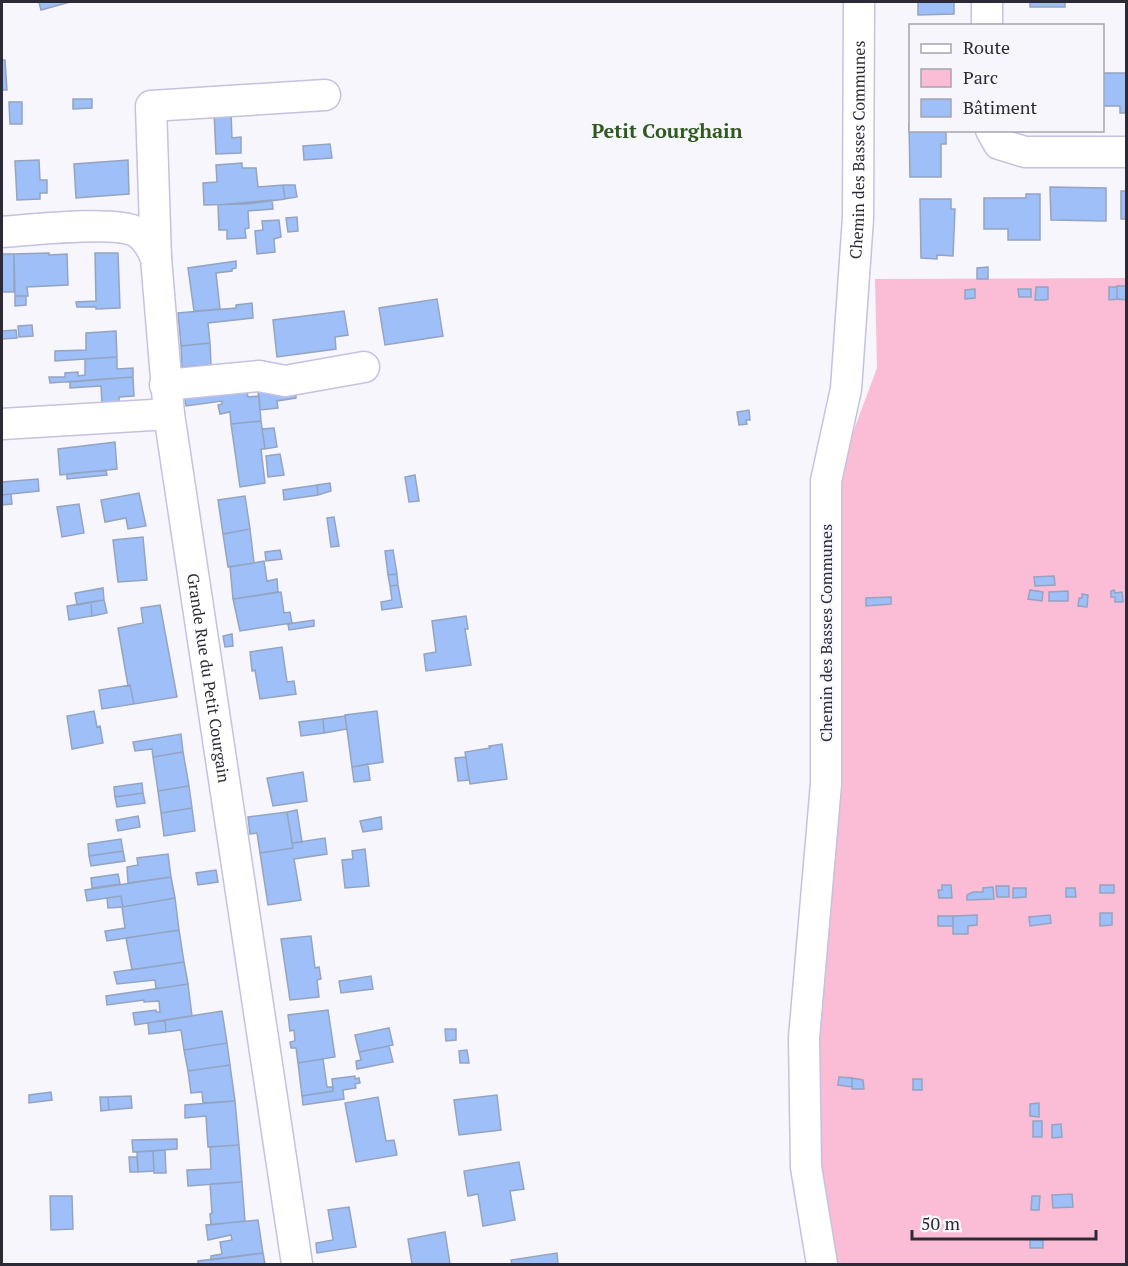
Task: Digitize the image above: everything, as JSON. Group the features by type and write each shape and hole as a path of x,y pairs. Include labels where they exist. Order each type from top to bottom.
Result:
{"street":[{"name":"Chemin des Basses Communes","path":"822,1264 806,1167 804,1038 826,784 826,481 846,389 858,218 859,2"},
{"path":"987,2 987,24"},
{"name":"Grande Rue du Petit Courgain","path":"297,1264 167,400 156,258 151,106 325,95"},
{"path":"992,132 999,144 1025,152 1126,152"},
{"path":"2,232 119,226 138,233 146,240 156,258"},
{"path":"2,424 167,400 259,376 285,381 364,367"}],"green space":[{"path":"1126,278 1126,1264 816,1264 816,1087 834,483 877,368 875,279"}],"building":[{"path":"39,2 70,2 41,10"},
{"path":"918,2 954,2 954,14 918,15"},
{"path":"1030,2 1065,2 1065,7 1030,7"},
{"path":"2,60 5,60 7,90 2,90"},
{"path":"1104,73 1126,73 1126,113 1120,113 1120,106 1104,106"},
{"path":"73,99 92,99 92,108 73,109"},
{"path":"9,102 22,102 22,124 10,124"},
{"path":"214,112 231,112 232,138 241,137 241,153 216,154"},
{"path":"909,132 946,132 946,144 941,144 941,177 910,177"},
{"path":"330,144 332,158 304,160 303,146"},
{"path":"39,160 40,180 47,180 47,193 40,193 40,199 17,200 15,161"},
{"path":"128,160 129,194 76,198 74,164"},
{"path":"242,163 242,168 256,168 258,187 283,185 285,199 245,204 204,205 203,183 217,182 216,165"},
{"path":"283,185 295,185 297,197 285,199"},
{"path":"1050,187 1106,188 1106,221 1051,220"},
{"path":"1121,191 1126,191 1126,219 1121,219"},
{"path":"1026,194 1040,194 1040,240 1008,240 1008,229 984,229 984,198 1026,198"},
{"path":"920,199 951,199 951,209 955,209 953,256 937,255 937,259 921,258"},
{"path":"272,200 273,209 248,211 249,228 245,229 246,238 227,239 227,230 219,230 218,205"},
{"path":"297,217 298,231 288,232 286,218"},
{"path":"279,220 281,237 274,239 275,252 257,254 255,231 263,230 262,221"},
{"path":"49,253 49,255 67,254 68,285 27,287 28,296 15,296 14,254"},
{"path":"95,253 118,253 120,308 77,307 76,302 96,301"},
{"path":"2,254 14,254 14,292 2,292"},
{"path":"236,261 236,268 232,271 216,273 220,309 194,311 188,268"},
{"path":"988,267 988,279 977,279 977,268"},
{"path":"1117,286 1126,286 1126,300 1117,299"},
{"path":"1036,287 1048,287 1048,299 1035,300"},
{"path":"1109,287 1117,287 1117,299 1109,300"},
{"path":"975,289 975,298 965,299 965,290"},
{"path":"1018,289 1031,289 1031,297 1019,297"},
{"path":"15,296 26,296 26,305 15,306"},
{"path":"437,299 443,336 385,345 379,308"},
{"path":"252,303 253,318 208,323 210,343 181,346 178,313 236,308 236,305"},
{"path":"344,311 348,335 335,337 336,349 277,357 273,320"},
{"path":"32,325 33,336 19,337 18,326"},
{"path":"16,330 17,338 2,339 2,331"},
{"path":"116,331 117,357 55,361 55,351 86,350 86,333"},
{"path":"210,343 211,365 182,367 181,346"},
{"path":"117,357 117,369 133,368 133,377 50,383 49,377 65,377 65,373 78,372 78,376 85,375 85,359"},
{"path":"133,377 134,396 119,397 119,403 102,404 101,386 70,388 70,382"},
{"path":"295,386 296,398 277,401 278,408 260,410 258,391"},
{"path":"247,392 248,397 259,396 261,421 231,424 230,412 220,414 218,405 222,404 222,401 186,406 184,393"},
{"path":"749,410 750,420 746,420 747,424 739,425 737,412"},
{"path":"261,421 265,449 261,449 265,483 240,487 231,424"},
{"path":"274,428 277,447 265,449 262,429"},
{"path":"115,442 117,469 60,475 58,449"},
{"path":"280,454 284,475 268,477 266,456"},
{"path":"106,470 107,475 67,479 67,474"},
{"path":"415,475 419,501 409,502 405,477"},
{"path":"38,479 39,491 2,495 2,482"},
{"path":"330,483 331,491 318,495 317,485"},
{"path":"317,485 318,495 284,500 283,490"},
{"path":"139,493 146,526 128,529 126,518 105,522 101,500"},
{"path":"11,494 12,504 2,505 2,495"},
{"path":"245,496 250,529 223,534 218,500"},
{"path":"79,504 84,533 62,537 57,507"},
{"path":"334,517 339,546 331,547 327,518"},
{"path":"250,529 254,563 228,567 223,534"},
{"path":"143,537 147,580 118,582 113,540"},
{"path":"280,550 282,559 266,561 265,552"},
{"path":"393,550 397,574 388,575 385,551"},
{"path":"264,561 267,581 277,579 278,592 233,599 230,567"},
{"path":"397,574 398,585 390,586 388,575"},
{"path":"1054,576 1055,585 1035,586 1034,577"},
{"path":"398,585 402,607 382,610 381,602 392,600 390,586"},
{"path":"103,588 104,600 77,605 75,593"},
{"path":"1030,590 1043,592 1042,601 1028,599"},
{"path":"1114,590 1115,593 1122,592 1123,602 1115,602 1115,597 1111,597 1111,591"},
{"path":"1068,591 1068,601 1049,601 1049,592"},
{"path":"281,592 284,613 290,612 292,623 240,631 233,599"},
{"path":"1082,594 1088,595 1087,607 1078,606"},
{"path":"891,597 891,604 866,606 866,598"},
{"path":"104,600 107,613 92,616 91,602"},
{"path":"91,602 92,616 69,620 67,606"},
{"path":"160,605 177,697 134,704 130,685 128,686 118,628 143,623 141,608"},
{"path":"466,616 468,629 465,629 471,665 426,671 424,654 436,652 432,621"},
{"path":"314,620 314,626 289,630 288,624"},
{"path":"232,634 233,646 225,647 223,636"},
{"path":"282,647 287,682 294,681 296,694 260,699 255,670 252,671 250,652"},
{"path":"130,685 134,704 102,709 99,690"},
{"path":"94,711 103,743 72,749 67,716"},
{"path":"377,711 383,762 352,767 345,715"},
{"path":"345,716 347,729 324,733 323,719"},
{"path":"323,719 324,733 301,736 299,722"},
{"path":"181,734 183,752 153,757 152,749 135,751 133,742"},
{"path":"502,744 507,779 470,784 465,752"},
{"path":"183,752 189,786 158,791 153,757"},
{"path":"466,757 469,780 458,781 455,758"},
{"path":"368,764 370,780 354,782 352,767"},
{"path":"303,772 307,801 273,806 267,778"},
{"path":"142,783 143,793 115,797 114,787"},
{"path":"189,786 192,808 161,813 158,791"},
{"path":"143,793 145,803 117,807 115,797"},
{"path":"192,808 195,831 164,836 161,813"},
{"path":"297,810 302,842 292,843 287,812"},
{"path":"287,812 293,848 260,853 257,833 250,834 248,817"},
{"path":"138,816 140,827 118,831 116,820"},
{"path":"381,817 382,829 363,832 360,821"},
{"path":"325,838 327,854 294,859 301,900 268,905 260,853 293,848 292,843"},
{"path":"121,839 123,851 89,856 88,844"},
{"path":"365,849 369,886 345,888 342,860 353,859 352,851"},
{"path":"123,851 125,861 91,866 89,856"},
{"path":"168,854 171,877 128,883 127,867 138,865 137,858"},
{"path":"216,870 218,882 198,885 196,873"},
{"path":"118,874 120,884 92,888 91,878"},
{"path":"171,877 175,898 123,907 121,896 87,901 85,890"},
{"path":"942,885 951,885 952,898 939,898 938,890 942,890"},
{"path":"1100,885 1114,885 1114,893 1100,893"},
{"path":"996,886 1009,886 1009,897 997,897"},
{"path":"993,887 994,899 967,900 967,895 973,892 983,892 983,888"},
{"path":"1013,888 1026,888 1026,897 1013,898"},
{"path":"1066,888 1075,888 1076,897 1066,897"},
{"path":"121,896 123,907 108,908 107,898"},
{"path":"175,898 179,930 107,941 105,931 125,928 122,907"},
{"path":"1100,913 1112,913 1112,925 1100,926"},
{"path":"977,915 977,925 968,926 968,934 953,934 953,916"},
{"path":"1050,915 1051,923 1030,926 1029,917"},
{"path":"938,916 953,916 953,926 938,926"},
{"path":"179,930 184,962 132,970 126,938"},
{"path":"311,936 315,968 319,967 321,979 317,980 319,997 290,1000 281,939"},
{"path":"184,962 188,984 156,989 155,980 117,984 114,972"},
{"path":"371,976 373,989 341,993 339,981"},
{"path":"188,984 192,1016 135,1025 133,1013 156,1010 160,1012 159,1001 144,1002 144,1000 107,1005 106,996"},
{"path":"328,1010 335,1057 298,1063 296,1048 291,1048 290,1042 295,1041 294,1030 290,1031 288,1015"},
{"path":"222,1011 227,1043 184,1050 181,1030 166,1032 165,1020"},
{"path":"165,1020 166,1032 149,1034 148,1023"},
{"path":"389,1028 393,1045 359,1052 355,1035"},
{"path":"445,1029 456,1029 456,1040 446,1041"},
{"path":"227,1043 230,1065 188,1071 184,1050"},
{"path":"389,1046 393,1062 357,1069 356,1061 361,1060 359,1052"},
{"path":"467,1050 469,1063 460,1063 459,1051"},
{"path":"323,1059 327,1087 333,1087 333,1091 302,1096 298,1063"},
{"path":"230,1065 235,1101 203,1103 202,1092 191,1093 188,1071"},
{"path":"355,1076 355,1079 359,1078 360,1083 355,1084 356,1088 343,1090 344,1099 303,1105 302,1096 333,1091 332,1079"},
{"path":"839,1077 852,1078 852,1087 838,1085"},
{"path":"852,1078 863,1080 864,1089 852,1089"},
{"path":"913,1079 922,1079 922,1090 913,1090"},
{"path":"51,1092 52,1100 29,1103 29,1095"},
{"path":"497,1095 501,1130 459,1135 454,1100"},
{"path":"131,1096 132,1108 109,1110 108,1097"},
{"path":"100,1097 108,1097 109,1110 101,1111"},
{"path":"378,1097 386,1141 394,1140 397,1155 356,1162 345,1103"},
{"path":"235,1101 239,1145 208,1147 206,1116 185,1118 185,1105"},
{"path":"1039,1103 1039,1117 1030,1116 1030,1104"},
{"path":"1033,1121 1042,1121 1042,1137 1033,1137"},
{"path":"1061,1124 1062,1137 1052,1138 1052,1125"},
{"path":"177,1139 177,1149 133,1152 132,1140"},
{"path":"239,1145 242,1182 188,1186 187,1170 211,1169 210,1147"},
{"path":"165,1150 166,1173 154,1173 153,1151"},
{"path":"153,1151 154,1171 138,1172 137,1152"},
{"path":"129,1157 137,1157 138,1172 130,1172"},
{"path":"519,1162 524,1189 510,1191 515,1220 483,1226 478,1194 468,1196 464,1171"},
{"path":"242,1182 245,1221 211,1225 210,1184"},
{"path":"1072,1194 1073,1207 1053,1208 1052,1195"},
{"path":"50,1196 72,1196 73,1229 51,1230"},
{"path":"1032,1196 1040,1196 1039,1210 1031,1210"},
{"path":"349,1207 356,1247 317,1253 316,1243 333,1240 328,1210"},
{"path":"258,1220 263,1253 211,1260 211,1256 222,1254 220,1242 232,1240 231,1235 208,1240 206,1225"},
{"path":"445,1232 450,1264 412,1264 408,1239"},
{"path":"1030,1239 1043,1240 1043,1248 1030,1248"},
{"path":"263,1253 265,1264 198,1264 198,1261"},
{"path":"557,1253 558,1264 512,1264 511,1260"}],"district":[{"name":"Petit Courghain","path":"667,130"}]}
